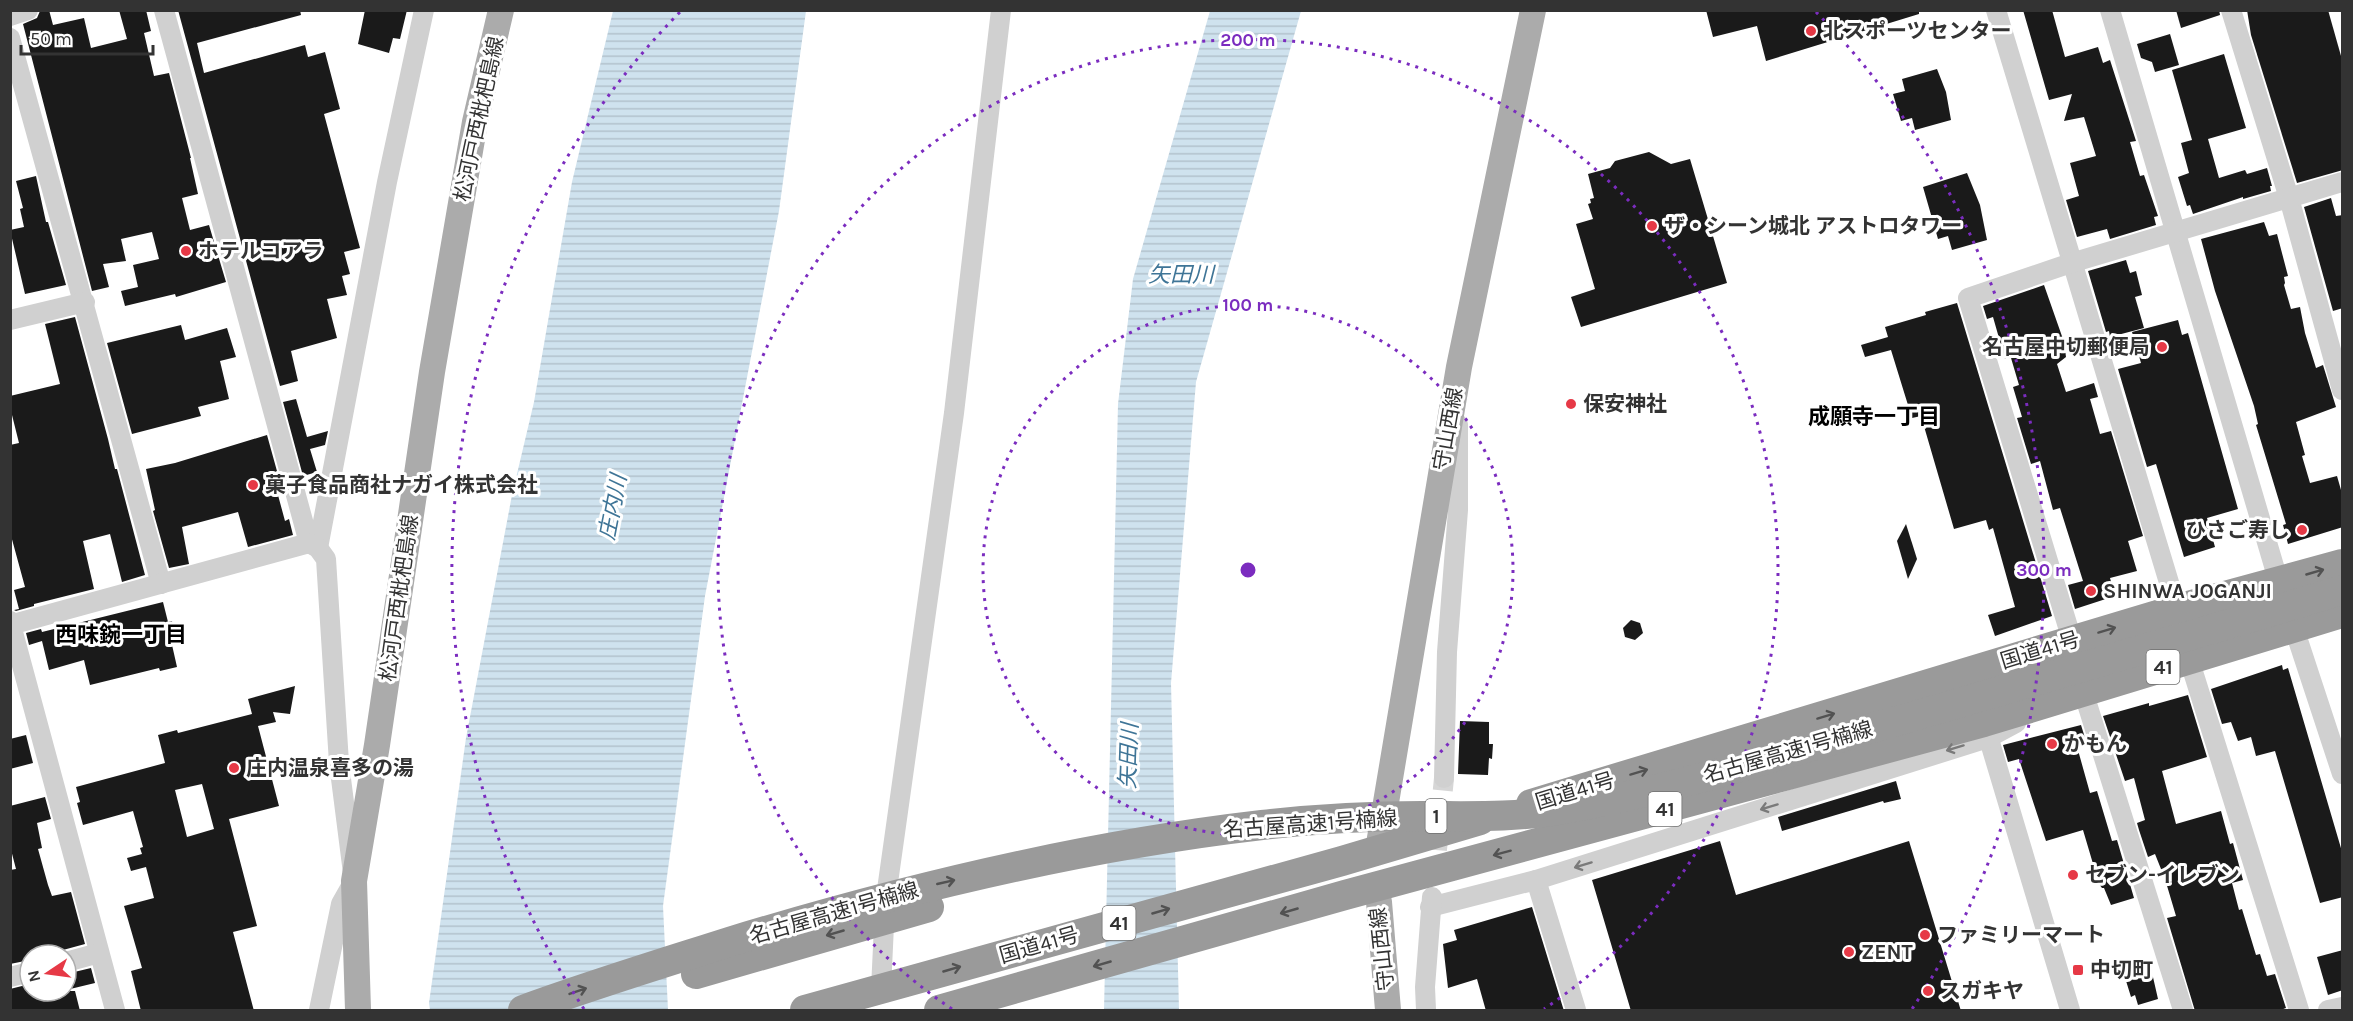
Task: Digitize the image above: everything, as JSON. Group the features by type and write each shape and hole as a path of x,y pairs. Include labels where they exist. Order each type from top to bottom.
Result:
{"highway":[{"name":"国道41号","path":"806,1011 1342,861 2072,640 2343,564"},
{"name":"名古屋高速1号楠線","path":"523,1011 659,964 808,918 922,887 1103,848 1269,824 1376,816 1498,816 1554,811 1613,800 1757,762 2343,590"},
{"name":"名古屋高速1号楠線","path":"586,1011 662,984 824,936 941,904 1115,862 1270,836 1375,826 1498,825 1555,821 1614,810 2197,644 2343,600"},
{"name":"国道41号","path":"939,1011 1375,887 1986,730 2074,694 2343,613"}],"main road":[{"name":"松河戸西枇杷島線","path":"358,1011 354,881 377,745 432,372 475,122 501,10"},
{"name":"守山西線","path":"1378,850 1458,367 1533,10"},
{"name":"守山西線","path":"1375,887 1379,903 1388,1011"}],"street":[{"path":"10,16 28,10"},
{"path":"164,10 313,546 326,559 339,763 354,881 341,904 319,1011"},
{"path":"313,546 424,10"},
{"path":"880,989 885,904 954,413 1001,10"},
{"path":"1996,10 2177,609"},
{"path":"2110,10 2279,583"},
{"path":"2231,10 2289,198 2343,390"},
{"path":"10,38 85,302 161,584"},
{"path":"2072,640 1968,298 2072,263 2343,182"},
{"path":"10,320 85,302"},
{"path":"1444,778 1447,652 1458,510 1458,367"},
{"path":"115,1011 11,623 313,546"},
{"path":"2294,628 2343,774"},
{"path":"2188,659 2299,1011"},
{"path":"1970,672 2070,1011"},
{"path":"2074,694 2183,1011"},
{"path":"1426,1011 1425,987 1431,901 1536,880 1986,730"},
{"path":"1536,880 1576,1011"},
{"path":"78,959 99,953"},
{"path":"2328,1011 2343,1007"}],"water":[{"name":"庄内川","path":"613,11 806,11 779,211 705,596 663,906 668,1010 430,1010 429,1003 466,738 512,495 534,402 572,182"},
{"name":"矢田川","path":"1210,11 1301,11 1196,382 1171,683 1179,1010 1104,1010 1118,404 1133,279"}],"building":[{"path":"49,10 53,25 84,18 91,48 127,39 119,10 146,10 151,31 144,33 154,76 169,73 191,158 198,194 182,198 190,230 209,225 226,282 176,297 175,294 125,306 121,291 138,287 133,265 159,259 152,232 121,239 126,261 103,264 109,287 92,291 23,24 37,18 40,11"},
{"path":"178,10 300,10 301,15 197,43 204,73 305,45 308,57 325,52 340,109 324,114 360,248 344,252 350,274 342,276 347,295 327,299 337,338 291,351 298,381 280,386"},
{"path":"365,10 407,10 400,39 393,38 389,53 358,44"},
{"name":"北スポーツセンター","path":"1706,10 1919,10 1919,14 1766,61 1757,26 1713,37"},
{"path":"2023,10 2052,10 2065,57 2098,47 2103,63 2110,60 2136,141 2130,142 2140,176 2144,175 2158,216 2154,217 2156,225 2110,239 2107,229 2077,237 2066,200 2079,196 2070,163 2096,156 2084,117 2064,121 2072,94 2049,100"},
{"path":"2176,10 2219,10 2220,15 2181,28"},
{"path":"2247,10 2328,10 2343,63 2343,170 2297,183 2251,35"},
{"path":"2170,34 2179,65 2155,72 2152,62 2141,58 2137,44"},
{"path":"2224,54 2246,128 2208,139 2219,178 2245,170 2247,174 2267,168 2272,186 2270,186 2271,191 2243,199 2243,197 2193,214 2190,205 2187,206 2178,177 2189,173 2181,143 2192,140 2172,70"},
{"path":"1937,69 1946,92 1951,120 1915,130 1912,118 1901,121 1893,94 1905,91 1902,79"},
{"name":"ザ・シーン城北 アストロタワー","path":"1649,152 1671,164 1690,159 1727,283 1581,327 1571,297 1595,289 1576,224 1593,219 1588,204 1591,203 1590,199 1594,198 1588,174 1610,168 1615,161"},
{"path":"1967,173 1980,205 1987,240 1952,250 1948,236 1938,239 1923,187"},
{"path":"36,176 46,222 48,222 66,285 25,294 10,230 24,227 20,209 23,208 16,181"},
{"path":"2331,198 2336,216 2343,215 2343,308 2333,311 2304,207"},
{"path":"2264,222 2269,236 2277,234 2288,276 2284,277 2284,285 2291,309 2300,307 2316,368 2323,365 2336,407 2296,422 2305,455 2302,456 2310,483 2337,476 2343,497 2343,527 2288,544 2283,525 2286,524 2256,425 2258,424 2254,406 2215,291 2201,239"},
{"path":"2126,260 2130,273 2136,271 2142,295 2135,297 2144,328 2110,337 2109,331 2106,332 2088,271"},
{"path":"2044,285 2064,342 2066,357 2057,364 2066,392 2094,383 2098,397 2090,399 2100,434 2111,431 2143,536 2128,541 2137,571 2110,578 2115,596 2075,609 2068,585 2083,581 2060,508 2053,510 2040,461 2031,464 2017,418 2022,417 2013,387 2019,385 2011,358 2005,359 1993,317 1987,319 1983,306"},
{"path":"1957,303 2052,616 1995,636 1988,615 2015,607 1993,528 1989,530 1986,520 1954,529 1921,416 1912,418 1891,350 1865,357 1861,345 1888,337 1885,327"},
{"path":"75,317 145,575 122,582 110,534 83,541 94,589 34,604 34,606 16,611 14,610 19,609 14,590 25,587 10,532 10,445 19,443 10,407 10,396 60,384 45,324"},
{"path":"2178,320 2182,335 2188,333 2238,509 2207,518 2215,547 2184,557 2156,464 2147,467 2118,369 2141,363 2132,332"},
{"path":"181,325 185,340 227,328 236,357 220,361 229,399 198,407 201,416 132,434 107,343"},
{"path":"296,399 307,437 328,431 325,445 310,449 317,472 303,476 283,402"},
{"path":"267,435 280,482 275,484 285,521 289,519 293,535 248,547 238,512 182,527 189,564 169,568 153,511 155,510 146,469 175,463"},
{"path":"1906,524 1917,559 1908,579 1897,541"},
{"path":"163,602 168,622 172,621 175,635 170,636 177,667 160,671 159,668 90,685 84,660 49,670 42,641 29,645 26,633 41,629 42,632"},
{"path":"1631,620 1640,623 1643,633 1635,640 1625,637 1623,628"},
{"path":"2282,665 2283,670 2288,668 2343,855 2343,897 2320,903 2275,751 2256,756 2251,737 2238,741 2231,722 2222,724 2211,689"},
{"path":"295,686 290,714 273,712 276,722 258,726 279,806 229,819 257,926 233,932 254,1011 141,1011 131,971 142,968 124,906 154,898 146,867 131,871 127,858 142,854 140,848 143,847 133,811 83,825 77,803 80,802 76,787 165,763 158,735 177,730 178,733 252,714 248,699","holes":["202,784 214,829 187,837 175,790"]},
{"path":"2188,695 2207,757 2162,771 2176,824 2221,811 2243,880 2232,883 2239,910 2242,909 2256,955 2260,954 2267,976 2275,974 2286,1008 2278,1011 2195,1011 2167,918 2176,916 2165,879 2155,854 2148,857 2137,823 2145,820 2134,778 2125,781 2103,716"},
{"path":"1460,721 1489,722 1489,744 1493,744 1488,775 1458,774"},
{"path":"2081,725 2086,741 2076,743 2090,793 2097,791 2112,841 2117,840 2134,898 2111,905 2104,888 2099,884 2083,830 2046,841 2019,759 2008,762 2003,745"},
{"path":"26,735 33,763 10,769 10,739"},
{"path":"1896,781 1901,799 1884,803 1883,801 1782,831 1778,817"},
{"path":"45,797 51,819 37,823 42,848 38,849 52,896 71,892 85,944 78,946 78,943 18,943 18,962 10,964 10,870 16,869 10,846 10,806"},
{"path":"1720,841 1736,895 1909,841 1961,1011 1631,1011 1592,880"},
{"path":"1532,907 1564,1011 1486,1011 1477,979 1448,988 1443,944 1457,940 1454,930"},
{"path":"2343,950 2343,990 2328,995 2317,957"},
{"path":"2150,964 2158,999 2138,1005 2135,995 2131,997 2123,971"},
{"path":"91,968 95,983 78,987 78,971"},
{"path":"18,987 18,1003 78,1003 80,1011 10,1011 10,989"}],"tunnel":[{"path":"1434,880 1444,778"}],"place":[{"name":"北スポーツセンター","path":"1811,31"},
{"name":"ザ・シーン城北 アストロタワー","path":"1652,226"},
{"name":"ホテルコアラ","path":"186,251"},
{"name":"名古屋中切郵便局","path":"2162,347"},
{"name":"保安神社","path":"1571,404"},
{"name":"菓子食品商社ナガイ株式会社","path":"253,485"},
{"name":"ひさご寿し","path":"2302,530"},
{"name":"SHINWA JOGANJI","path":"2091,591"},
{"name":"かもん","path":"2052,744"},
{"name":"庄内温泉喜多の湯","path":"234,768"},
{"name":"セブン-イレブン","path":"2073,875"},
{"name":"ファミリーマート","path":"1925,935"},
{"name":"ZENT","path":"1849,952"},
{"name":"中切町","path":"2078,970"},
{"name":"スガキヤ","path":"1928,991"}],"district":[{"name":"成願寺一丁目","path":"1874,416"},
{"name":"西味鋺一丁目","path":"121,634"}]}
